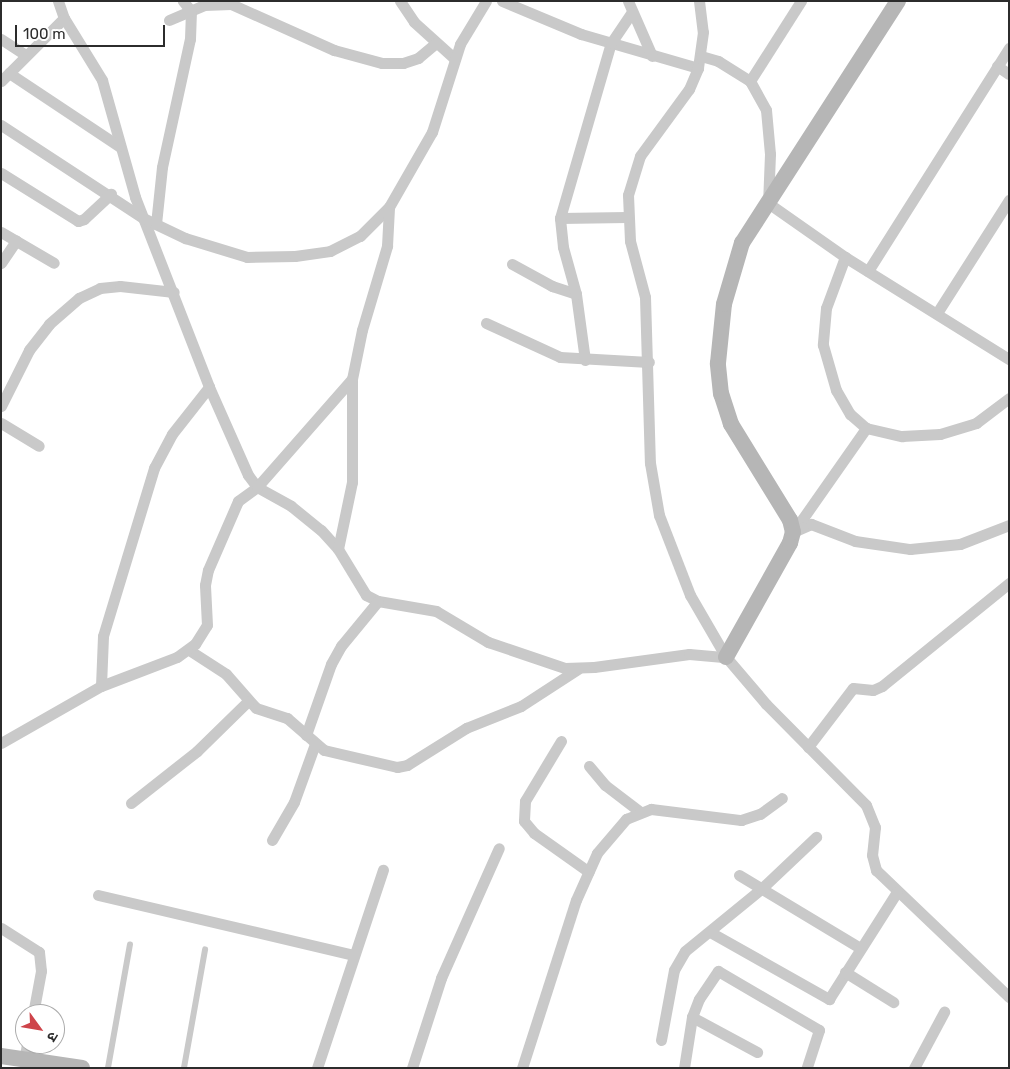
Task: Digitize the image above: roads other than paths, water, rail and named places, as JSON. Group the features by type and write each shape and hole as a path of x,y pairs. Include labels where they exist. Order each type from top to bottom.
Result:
{"street":[{"path":"58,1 64,18 102,80 119,146 143,218 174,292 210,388 248,475 257,487 306,516 338,549 360,588 378,601 436,611 488,642 565,668 578,669 689,654 726,657"},
{"path":"156,224 162,167 190,40 191,11 183,1"},
{"path":"400,1 414,22 456,59"},
{"path":"1,124 111,194 143,218 185,238 246,257 287,257 346,246 371,227 389,207 432,132 456,59 469,27 486,1"},
{"path":"502,1 553,24 652,56 700,62 718,61 750,80 766,110 770,154 768,203"},
{"path":"699,1 703,32 700,62 689,89 640,156 632,179 627,217 645,297 649,362 647,416 654,498 690,595 726,657 808,746 866,805 875,827 873,864 897,892 1009,997"},
{"path":"750,80 801,1"},
{"path":"793,532 790,520 730,424 721,394 718,363 724,304 742,243 898,1"},
{"path":"169,20 220,2 242,8 334,50 382,63 403,63 418,58 436,43"},
{"path":"585,360 576,294 563,247 560,218 611,43 630,6"},
{"path":"630,6 652,56"},
{"path":"64,18 5,77 119,146"},
{"path":"1,39 26,55"},
{"path":"868,271 1009,48"},
{"path":"997,66 1009,74"},
{"path":"1,173 78,221 84,219 111,194"},
{"path":"937,313 1009,200"},
{"path":"768,203 845,257 1009,359"},
{"path":"338,549 352,482 352,379 362,330 387,246 389,207"},
{"path":"560,218 627,217"},
{"path":"1,232 54,263"},
{"path":"1,263 16,240"},
{"path":"845,257 826,308 823,345 836,390 850,414 866,428 902,436 940,434 976,423 1009,398"},
{"path":"512,264 552,286 576,294"},
{"path":"1,406 29,350 49,324 79,298 100,288 120,286 174,292"},
{"path":"486,323 560,358 649,362"},
{"path":"1,743 101,686 189,650 207,625 205,585 221,537 238,501 257,487 352,379"},
{"path":"101,686 103,636 154,468 172,434 210,388"},
{"path":"1,423 39,446"},
{"path":"726,657 790,543 793,532 866,428"},
{"path":"793,532 811,524 855,541 910,549 960,544 1009,525"},
{"path":"808,746 853,688 873,690 882,686 1009,583"},
{"path":"306,735 319,694 338,652 378,601"},
{"path":"189,650 235,682 248,701 256,708 287,718 315,744 338,755 384,766 407,765 466,728 521,706 578,669"},
{"path":"131,803 197,752 248,701"},
{"path":"561,741 525,801 524,822 534,833 589,872"},
{"path":"272,840 294,802 315,744"},
{"path":"589,766 605,785 639,811"},
{"path":"522,1068 576,900 589,872 610,836 626,819 639,811 650,809 741,820 760,814 782,798"},
{"path":"660,1040 674,970 685,951 761,889 816,837"},
{"path":"412,1068 441,978 499,848"},
{"path":"317,1068 353,955 383,870"},
{"path":"739,875 860,948"},
{"path":"710,932 829,999 897,892"},
{"path":"98,895 353,955"},
{"path":"1,928 39,952 41,971 34,1004"},
{"path":"684,1068 692,1017 699,999 718,971 819,1030 808,1068"},
{"path":"845,972 893,1002"},
{"path":"914,1068 944,1012"},
{"path":"692,1017 756,1052"},
{"path":"24,1061 25,1054"},
{"path":"1,1056 24,1061 82,1068"}],"lane":[{"path":"108,1068 130,945"},
{"path":"184,1068 205,950"}]}
